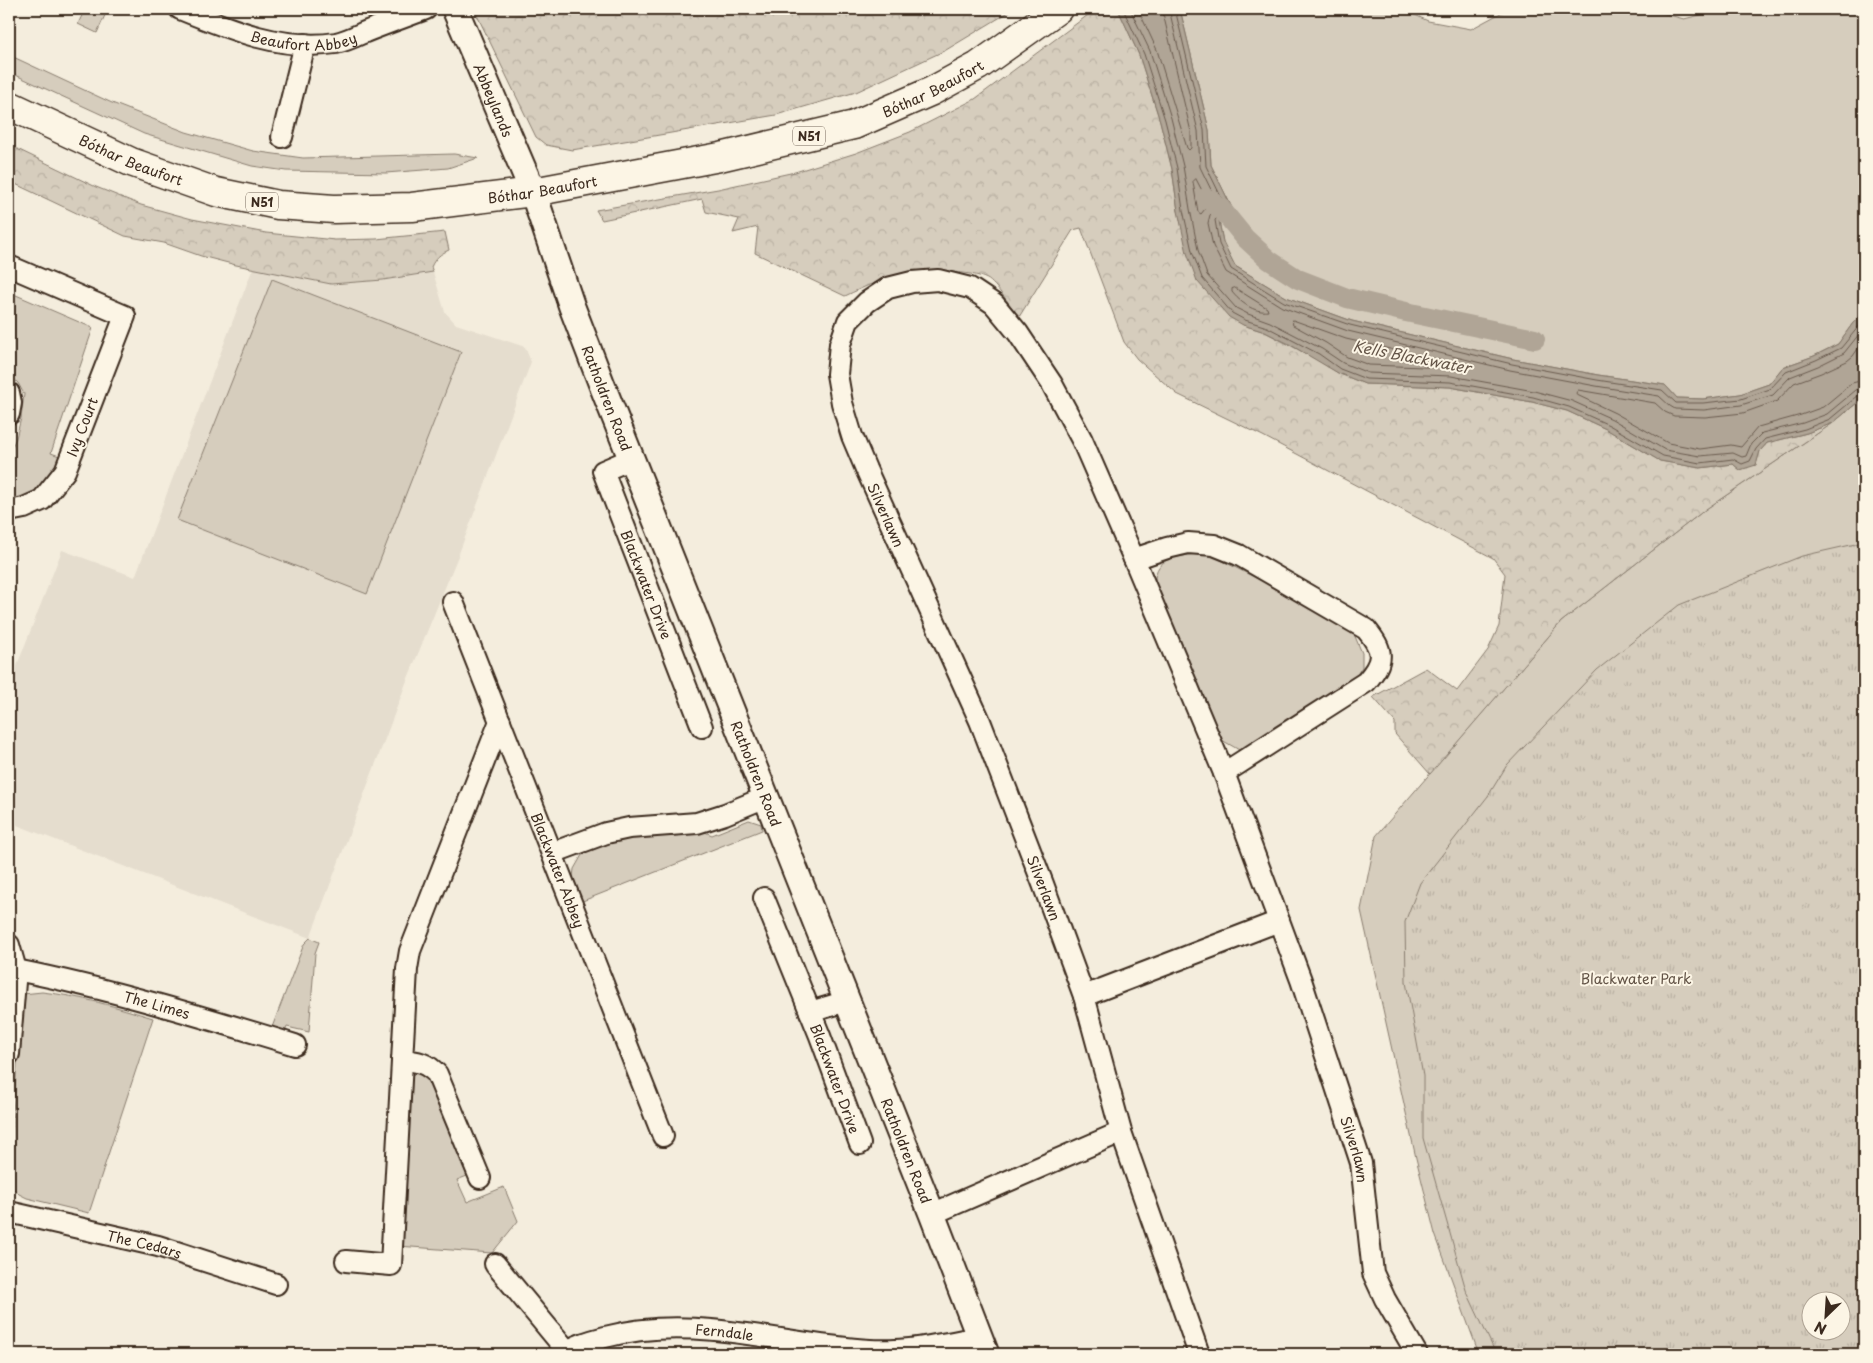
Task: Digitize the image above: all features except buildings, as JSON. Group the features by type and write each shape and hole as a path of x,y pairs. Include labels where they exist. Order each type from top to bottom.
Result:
{"main road":[{"name":"Bóthar Beaufort","path":"9,105 132,162 216,192 278,205 334,209 412,207 533,192 720,157 854,125 932,91 978,66 1058,9"}],"street":[{"name":"Beaufort Abbey","path":"180,9 240,32 272,40 305,44 338,42 426,9"},
{"name":"Abbeylands","path":"455,9 533,192"},
{"path":"282,137 305,44"},
{"name":"Ratholdren Road","path":"533,192 575,314 631,459 848,1001 983,1346"},
{"name":"Ivy Court","path":"9,266 125,316 65,471 42,500 24,508 9,511"},
{"name":"Silverlawn","path":"1199,1354 1121,1132 1084,996 1043,884 980,721 852,436 842,403 837,374 840,344 848,321 867,302 888,288 912,282 938,280 970,288 994,304 1018,333 1052,384 1082,440 1224,773 1301,980 1361,1163 1374,1273 1385,1299 1418,1354"},
{"path":"9,393 11,403 9,414"},
{"name":"Blackwater Drive","path":"631,459 603,471 702,727"},
{"path":"1134,559 1188,543 1214,545 1239,555 1366,629 1375,641 1381,656 1377,670 1366,682 1224,773"},
{"name":"Blackwater Abbey","path":"452,602 663,1136"},
{"path":"346,1261 391,1266 407,968 410,951 500,721"},
{"path":"552,853 606,833 629,828 697,823 766,797"},
{"name":"Blackwater Drive","path":"764,898 860,1144"},
{"path":"1084,996 1279,921"},
{"path":"9,945 16,970 9,1054"},
{"name":"The Limes","path":"16,970 65,980 155,1003 295,1045"},
{"name":"Blackwater Drive","path":"810,1012 848,1001"},
{"path":"402,1060 430,1065 438,1074 480,1178"},
{"path":"932,1214 1121,1132"},
{"name":"The Cedars","path":"9,1212 158,1246 276,1284"},
{"path":"495,1264 565,1353"},
{"name":"Ferndale","path":"565,1353 588,1342 622,1332 665,1327 704,1329 870,1350 983,1346"}],"shaded area":[{"path":"253,268 331,284 383,280 433,272 445,312 456,324 525,347 531,362 458,556 406,683 310,938 9,822 9,686 62,550 135,577"}],"green space":[{"path":"85,9 96,9 106,13 97,33 78,24"},
{"path":"474,9 1014,9 946,50 856,92 776,115 572,150 546,145 536,137"},
{"path":"1096,9 1118,9 1139,55 1160,121 1172,169 1178,211 1243,325 1265,332 1338,373 1365,384 1450,387 1532,402 1567,411 1606,429 1660,461 1700,468 1733,464 1740,470 1756,464 1760,451 1767,443 1807,433 1833,423 1706,509 1561,622 1430,774 1395,734 1395,722 1373,697 1426,668 1457,691 1488,650 1499,626 1505,574 1493,558 1263,436 1177,394 1137,359 1124,342 1081,228 1073,230 1019,317 990,281 966,273 923,271 897,275 845,296 755,253 758,227 733,233 739,219 706,212 702,199 602,220 596,210 718,189 795,172 856,153 910,132 975,99"},
{"path":"1180,9 1402,9 1428,21 1471,29 1508,9 1647,9 1684,19 1724,9 1856,9 1864,12 1864,313 1853,323 1838,344 1814,356 1783,367 1769,384 1740,394 1703,399 1677,398 1665,385 1513,359 1352,321 1286,297 1235,266 1223,242 1219,221 1234,212 1211,165 1209,130"},
{"path":"9,55 112,103 186,132 253,151 303,158 454,154 478,158 448,168 386,173 286,171 252,166 144,134 9,72"},
{"path":"9,145 96,187 141,205 192,219 266,233 335,240 376,239 445,232 449,250 434,261 431,267 433,272 383,280 331,284 236,265 201,256 164,243 125,236 9,181"},
{"path":"272,279 461,352 367,594 177,520"},
{"path":"9,292 93,328 51,453 62,457 38,494 9,504 9,453 16,438 24,394 18,383 9,375"},
{"name":"Blackwater Park","path":"1864,397 1864,1354 1479,1354 1435,1234 1416,1158 1361,910 1376,836 1561,622 1706,509 1833,423"},
{"name":"Blackwater Park","path":"1864,542 1864,1354 1496,1354 1466,1290 1423,1138 1423,1076 1406,982 1405,922 1420,883 1488,796 1507,765 1597,670 1679,605 1802,556"},
{"path":"1197,554 1213,556 1332,617 1354,634 1362,653 1362,667 1352,682 1241,751 1220,739 1155,593 1156,573 1164,562 1177,557"},
{"path":"749,820 761,824 762,830 580,902 572,885 574,869 582,855 597,846 615,840 698,829 712,835"},
{"path":"310,938 319,942 315,953 309,1032 287,1027 284,1034 271,1030 304,944"},
{"path":"42,992 84,999 153,1018 89,1213 27,1198 19,1194 9,1184 9,1158 23,994"},
{"path":"416,1072 424,1072 429,1079 467,1176 457,1180 467,1202 504,1187 518,1221 492,1253 398,1246 409,1079"}],"water":[{"name":"Kells Blackwater","path":"1118,9 1180,9 1209,130 1211,165 1234,212 1219,221 1223,242 1235,266 1286,297 1352,321 1513,359 1665,385 1677,398 1703,399 1740,394 1769,384 1783,367 1814,356 1838,344 1853,323 1864,313 1864,397 1833,423 1807,433 1767,443 1760,451 1756,465 1740,470 1733,464 1700,468 1660,461 1606,429 1567,411 1532,402 1450,387 1365,384 1338,373 1265,332 1243,325 1229,317 1197,281 1187,253 1172,169 1160,121 1139,55"}],"waterway":[{"path":"1206,198 1223,211 1245,238 1269,260 1298,279 1347,298 1535,339"}]}
